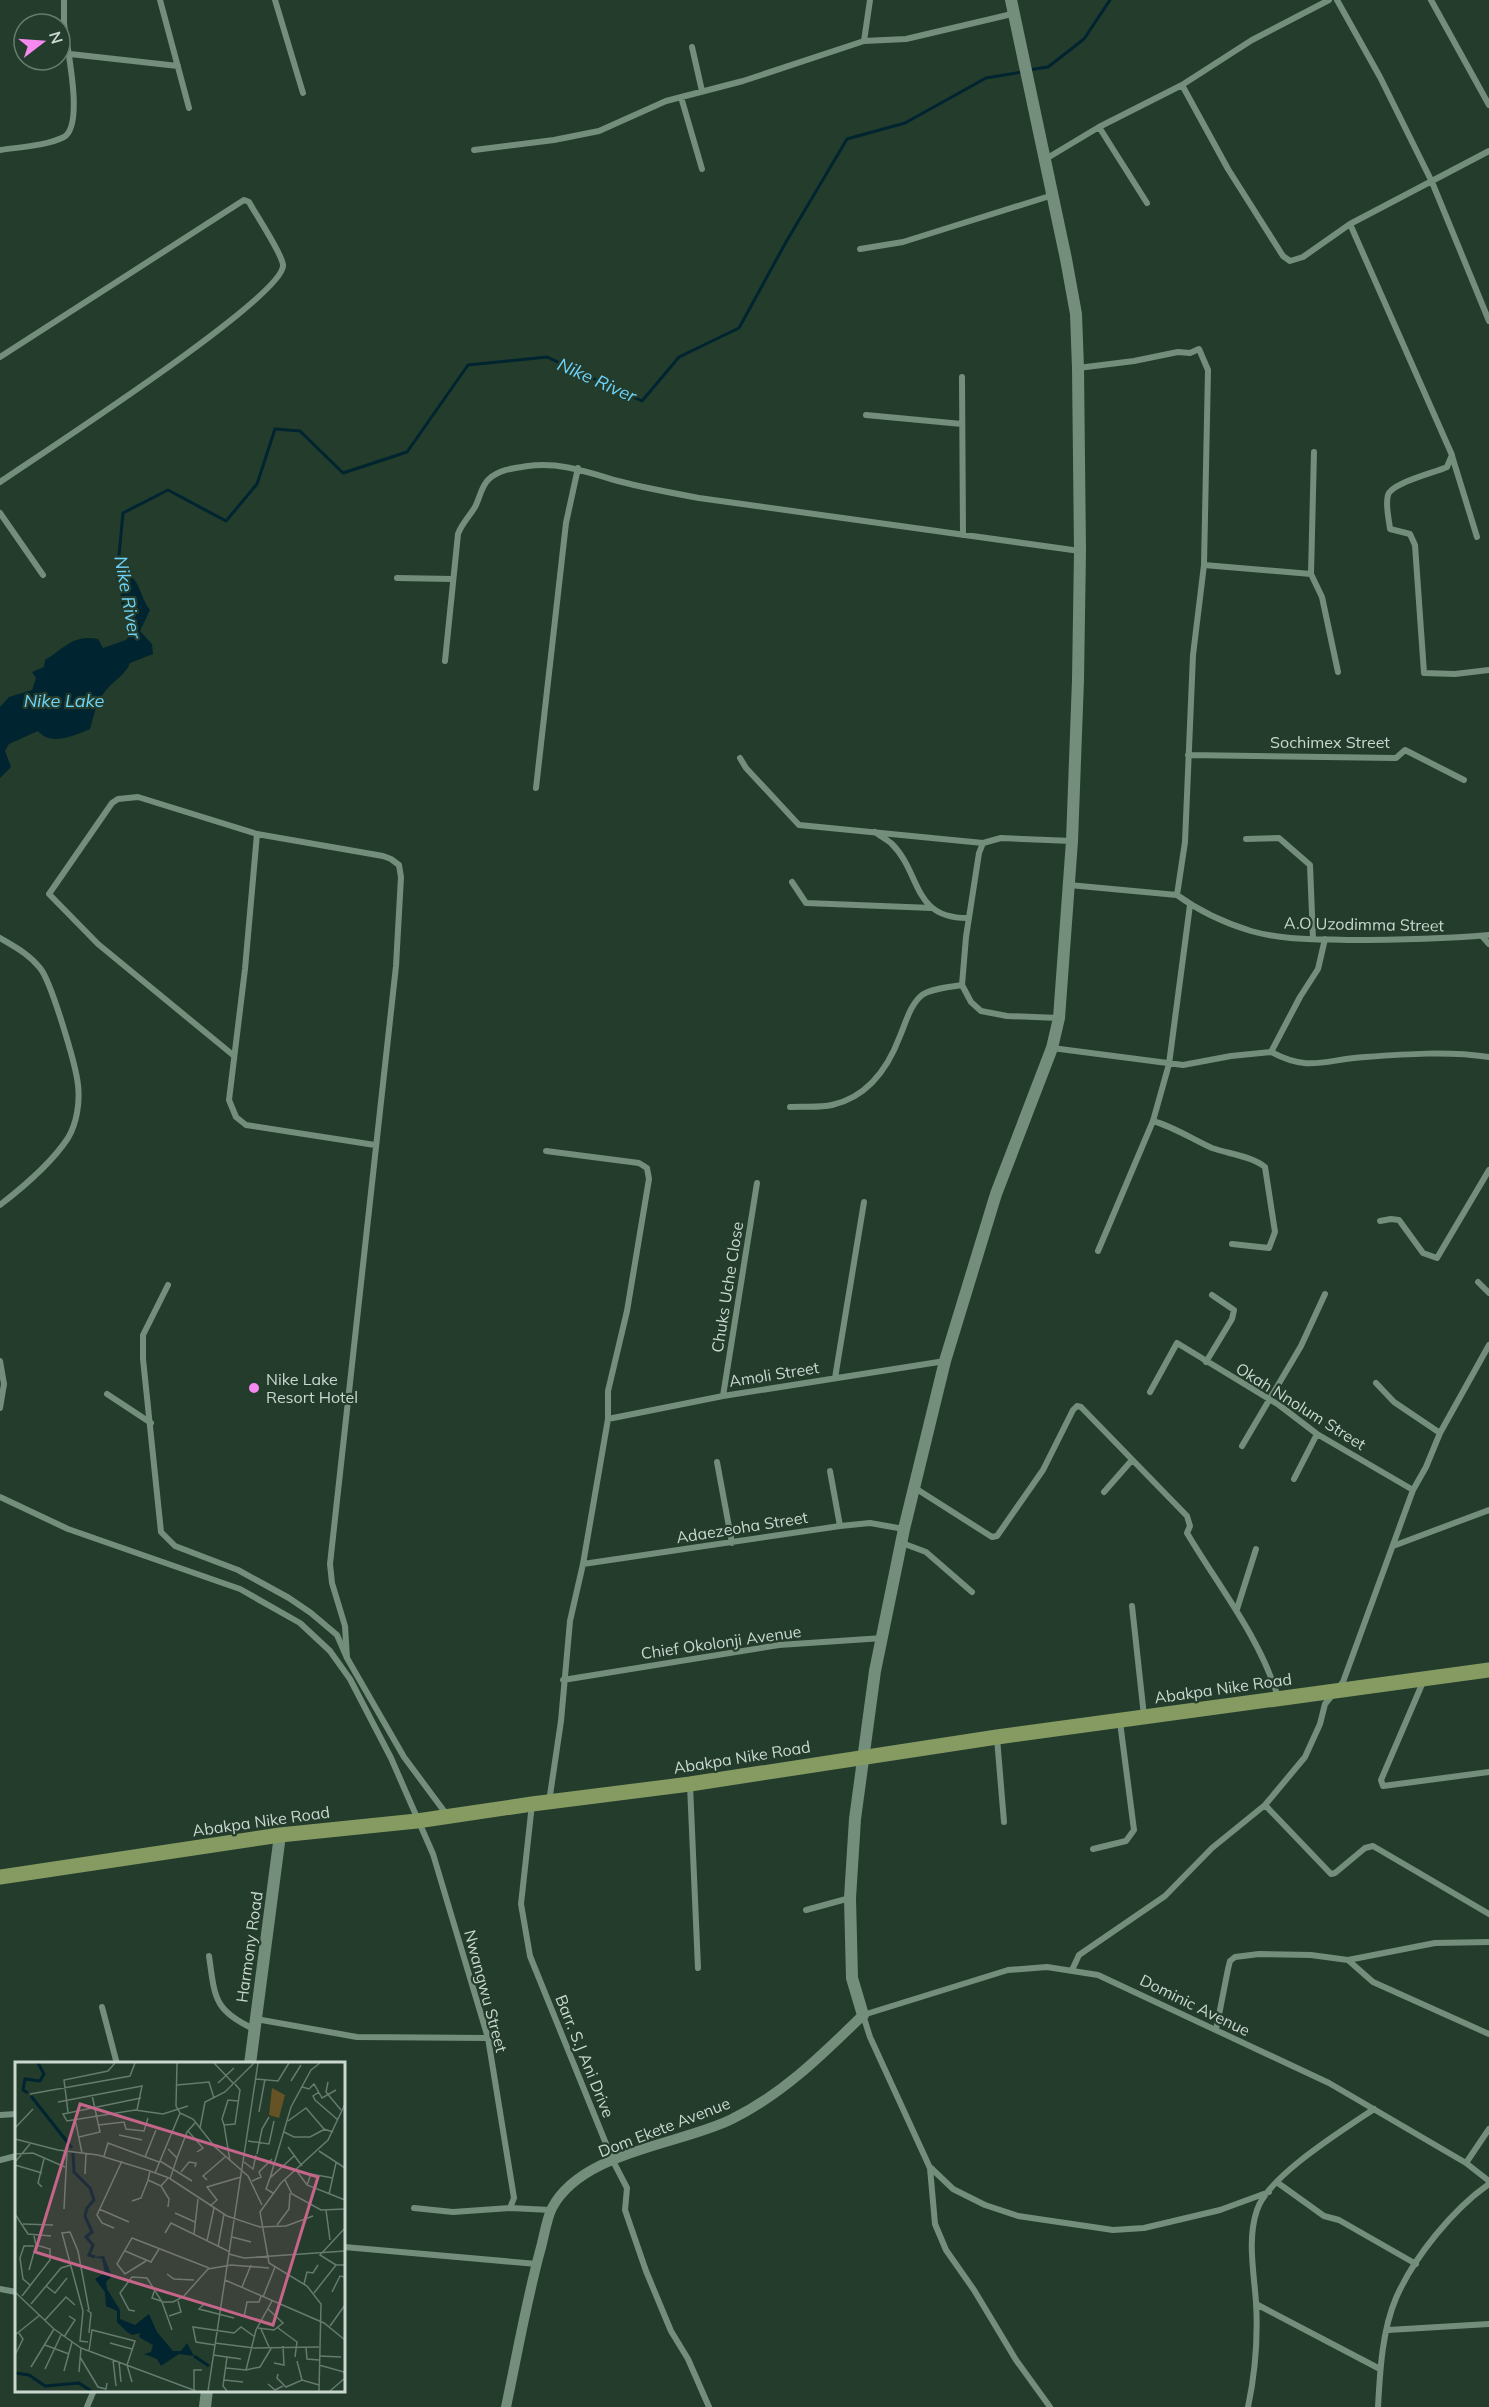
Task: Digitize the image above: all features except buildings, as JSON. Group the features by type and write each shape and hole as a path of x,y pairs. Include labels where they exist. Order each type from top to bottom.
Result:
{"main road":[{"path":"863,2015 852,1978 850,1898 855,1819 875,1671 904,1529 945,1361 996,1194 1052,1048 1059,1018 1072,841 1080,551 1076,314 1054,195 1044,160 1012,14 1011,0"},
{"name":"Abakpa Nike Road","path":"0,1877 280,1835 417,1821 690,1784 997,1737 1489,1670"},
{"name":"Harmony Road","path":"250,2062 280,1835"},
{"path":"205,2407 207,2392"}],"street":[{"path":"160,0 189,108"},
{"path":"275,0 303,93"},
{"path":"864,41 870,0"},
{"path":"1044,160 1099,127 1182,85 1252,40 1329,0"},
{"path":"1337,0 1380,77 1432,182 1489,321"},
{"path":"1431,0 1489,105"},
{"path":"474,150 554,140 599,131 666,101 743,81 864,41 906,39 1012,14"},
{"path":"692,47 702,91"},
{"path":"72,54 178,66"},
{"path":"0,150 65,136 75,105 72,72"},
{"path":"1182,85 1228,169 1287,260 1297,260 1350,224 1489,151"},
{"path":"681,97 702,169"},
{"path":"1099,127 1147,202"},
{"path":"860,249 903,242 1054,195"},
{"path":"0,357 244,200 249,202 282,260 281,272 264,293 226,324 0,482"},
{"path":"1350,224 1452,455 1477,537"},
{"path":"1078,368 1134,361 1178,351 1190,353 1200,350 1208,370 1204,565 1195,636 1185,842 1177,895"},
{"path":"962,377 963,535"},
{"path":"866,415 962,424"},
{"path":"1314,452 1311,574 1322,597 1338,672"},
{"path":"1452,455 1447,467 1391,489 1387,498 1390,529 1410,534 1415,545 1424,673 1455,674 1489,670"},
{"path":"444,661 458,534 463,521 475,508 480,492 490,478 500,472 518,467 540,464 578,468 618,481 699,498 1080,551"},
{"path":"536,788 566,524 578,468"},
{"path":"0,513 43,575"},
{"path":"1204,565 1311,574"},
{"path":"397,578 452,579"},
{"name":"Sochimex Street","path":"1188,755 1396,758 1405,750 1464,780"},
{"path":"740,759 799,825 983,843 1001,838 1072,841"},
{"path":"233,1055 98,944 49,894 112,803 118,799 138,797 257,834 383,856 399,865 401,877 396,966 330,1564 332,1583 345,1626 347,1658"},
{"path":"875,832 891,844 932,908 947,917 969,918"},
{"path":"257,834 246,969 228,1100 236,1117 246,1125 375,1145"},
{"path":"1246,839 1279,838 1310,865 1313,939"},
{"path":"983,843 979,853 969,918 962,985 971,1002 981,1011 1007,1016 1059,1018"},
{"path":"792,882 806,903 932,908"},
{"name":"A.O Uzodimma Street","path":"1068,885 1177,895 1190,904 1252,932 1283,938 1405,940 1486,935"},
{"path":"1098,1251 1153,1121 1169,1064 1190,904"},
{"path":"1486,935 1489,944"},
{"path":"0,938 26,953 42,970 63,1029 78,1084 78,1111 68,1137 27,1184 0,1205"},
{"path":"1271,1052 1300,997 1318,969 1325,939"},
{"path":"790,1107 831,1105 851,1099 867,1090 874,1083 895,1048 917,1000 924,994 962,985"},
{"path":"1052,1048 1183,1065 1231,1056 1271,1052 1288,1062 1308,1065 1362,1057 1422,1054 1452,1053 1489,1057"},
{"path":"1153,1121 1172,1127 1208,1146 1265,1167 1275,1232 1273,1241 1269,1248 1262,1249 1232,1244"},
{"path":"168,1285 143,1335 143,1359 151,1423 159,1527 164,1536 175,1546 238,1570 289,1598 311,1613 336,1635 404,1757 446,1813 450,1815 549,1802 561,1721 570,1622 583,1564 608,1419 608,1391 627,1311 649,1179 647,1168 639,1163 546,1151"},
{"path":"1380,1221 1399,1220 1423,1253 1437,1258 1489,1170"},
{"name":"Chuks Uche Close","path":"723,1396 757,1183"},
{"path":"835,1378 864,1202"},
{"path":"1478,1282 1489,1293"},
{"path":"1242,1446 1301,1346 1325,1294"},
{"path":"1206,1362 1232,1319 1234,1310 1212,1295"},
{"name":"Okah Nnolum Street","path":"1150,1392 1177,1343 1268,1399 1317,1434 1413,1490"},
{"path":"1072,1970 1079,1955 1165,1896 1212,1848 1265,1805 1305,1757 1325,1704 1343,1682 1413,1490 1440,1433 1489,1345"},
{"path":"0,1361 4,1384 0,1408"},
{"name":"Amoli Street","path":"608,1419 723,1396 945,1361"},
{"path":"1376,1383 1394,1402 1440,1433"},
{"path":"107,1394 151,1423"},
{"path":"915,1488 992,1537 997,1536 1043,1470 1073,1410 1077,1406 1082,1407 1187,1516 1190,1526 1187,1533 1237,1609 1272,1677 1278,1697"},
{"path":"1294,1479 1317,1434"},
{"path":"1104,1492 1132,1460"},
{"path":"717,1462 732,1543"},
{"path":"830,1471 840,1526"},
{"name":"Nwangwu Street","path":"0,1497 68,1529 240,1588 300,1623 330,1651 350,1679 391,1758 433,1854 488,2038 514,2198 510,2208"},
{"path":"1393,1546 1489,1510"},
{"name":"Adaezeoha Street","path":"583,1564 870,1522 904,1529"},
{"path":"902,1543 926,1552 972,1592"},
{"path":"1237,1609 1256,1549"},
{"path":"1132,1606 1144,1718"},
{"name":"Chief Okolonji Avenue","path":"563,1680 779,1645 883,1638"},
{"path":"1424,1678 1381,1780 1383,1786 1489,1772"},
{"path":"1093,1849 1126,1841 1134,1830 1120,1722"},
{"path":"997,1737 1004,1822"},
{"path":"690,1784 698,1968"},
{"name":"Barr. S.J Ani Drive","path":"532,1804 521,1904 530,1956 613,2161 627,2188 625,2210 646,2271 671,2331 688,2359 709,2407"},
{"path":"1265,1805 1331,1874 1365,1848 1373,1846 1489,1914"},
{"path":"806,1910 850,1898"},
{"path":"1216,2030 1230,1961 1235,1957 1311,1955 1348,1960 1435,1943 1489,1942"},
{"path":"209,1956 214,1989 223,2009 238,2022 357,2037 488,2038"},
{"path":"1348,1960 1373,1982 1489,2034"},
{"name":"Dominic Avenue","path":"863,2015 1008,1970 1047,1966 1098,1975 1329,2083 1466,2163 1489,2182"},
{"path":"102,2007 116,2062"},
{"path":"863,2015 891,2086 930,2168 935,2224 946,2250 974,2290 1016,2360 1050,2407"},
{"name":"Dom Ekete Avenue","path":"506,2407 537,2264 551,2210 557,2200 575,2181 613,2161 730,2120 764,2101 789,2084 863,2015"},
{"path":"1248,2407 1253,2382 1256,2304 1252,2240 1257,2209 1278,2182 1305,2156 1374,2109"},
{"path":"0,2115 15,2114"},
{"path":"1466,2163 1489,2129"},
{"path":"0,2160 15,2156"},
{"path":"930,2168 953,2189 985,2205 1018,2216 1113,2230 1144,2228 1220,2210 1269,2192"},
{"path":"1278,2182 1324,2216 1339,2220 1416,2264"},
{"path":"1378,2407 1380,2369 1397,2296 1416,2264 1470,2197 1489,2182"},
{"path":"414,2208 453,2212 510,2208 551,2210"},
{"path":"345,2247 537,2264"},
{"path":"0,2289 15,2292"},
{"path":"1256,2304 1380,2369"},
{"path":"1388,2330 1489,2324"},
{"path":"87,2407 94,2392"}],"water":[{"name":"Nike Lake","path":"119,555 123,567 137,583 150,610 140,631 152,644 153,654 130,663 123,674 107,689 98,703 90,729 56,739 43,736 38,731 9,744 5,751 11,767 0,778 0,707 9,697 32,690 36,678 32,672 44,667 45,660 70,643 82,638 98,639 103,648 126,640 133,631 122,610 120,586 116,579"}],"waterway":[{"name":"Nike River","path":"1028,70 1048,67 1084,39 1110,0"},
{"name":"Nike River","path":"121,566 119,555 123,513 168,490 226,521 257,484 275,429 300,431 343,473 407,452 468,365 547,357 642,401 679,357 739,328 786,242 847,139 905,123 986,78 1022,72"}],"place":[{"name":"Nike Lake Resort Hotel","path":"254,1388"}]}
